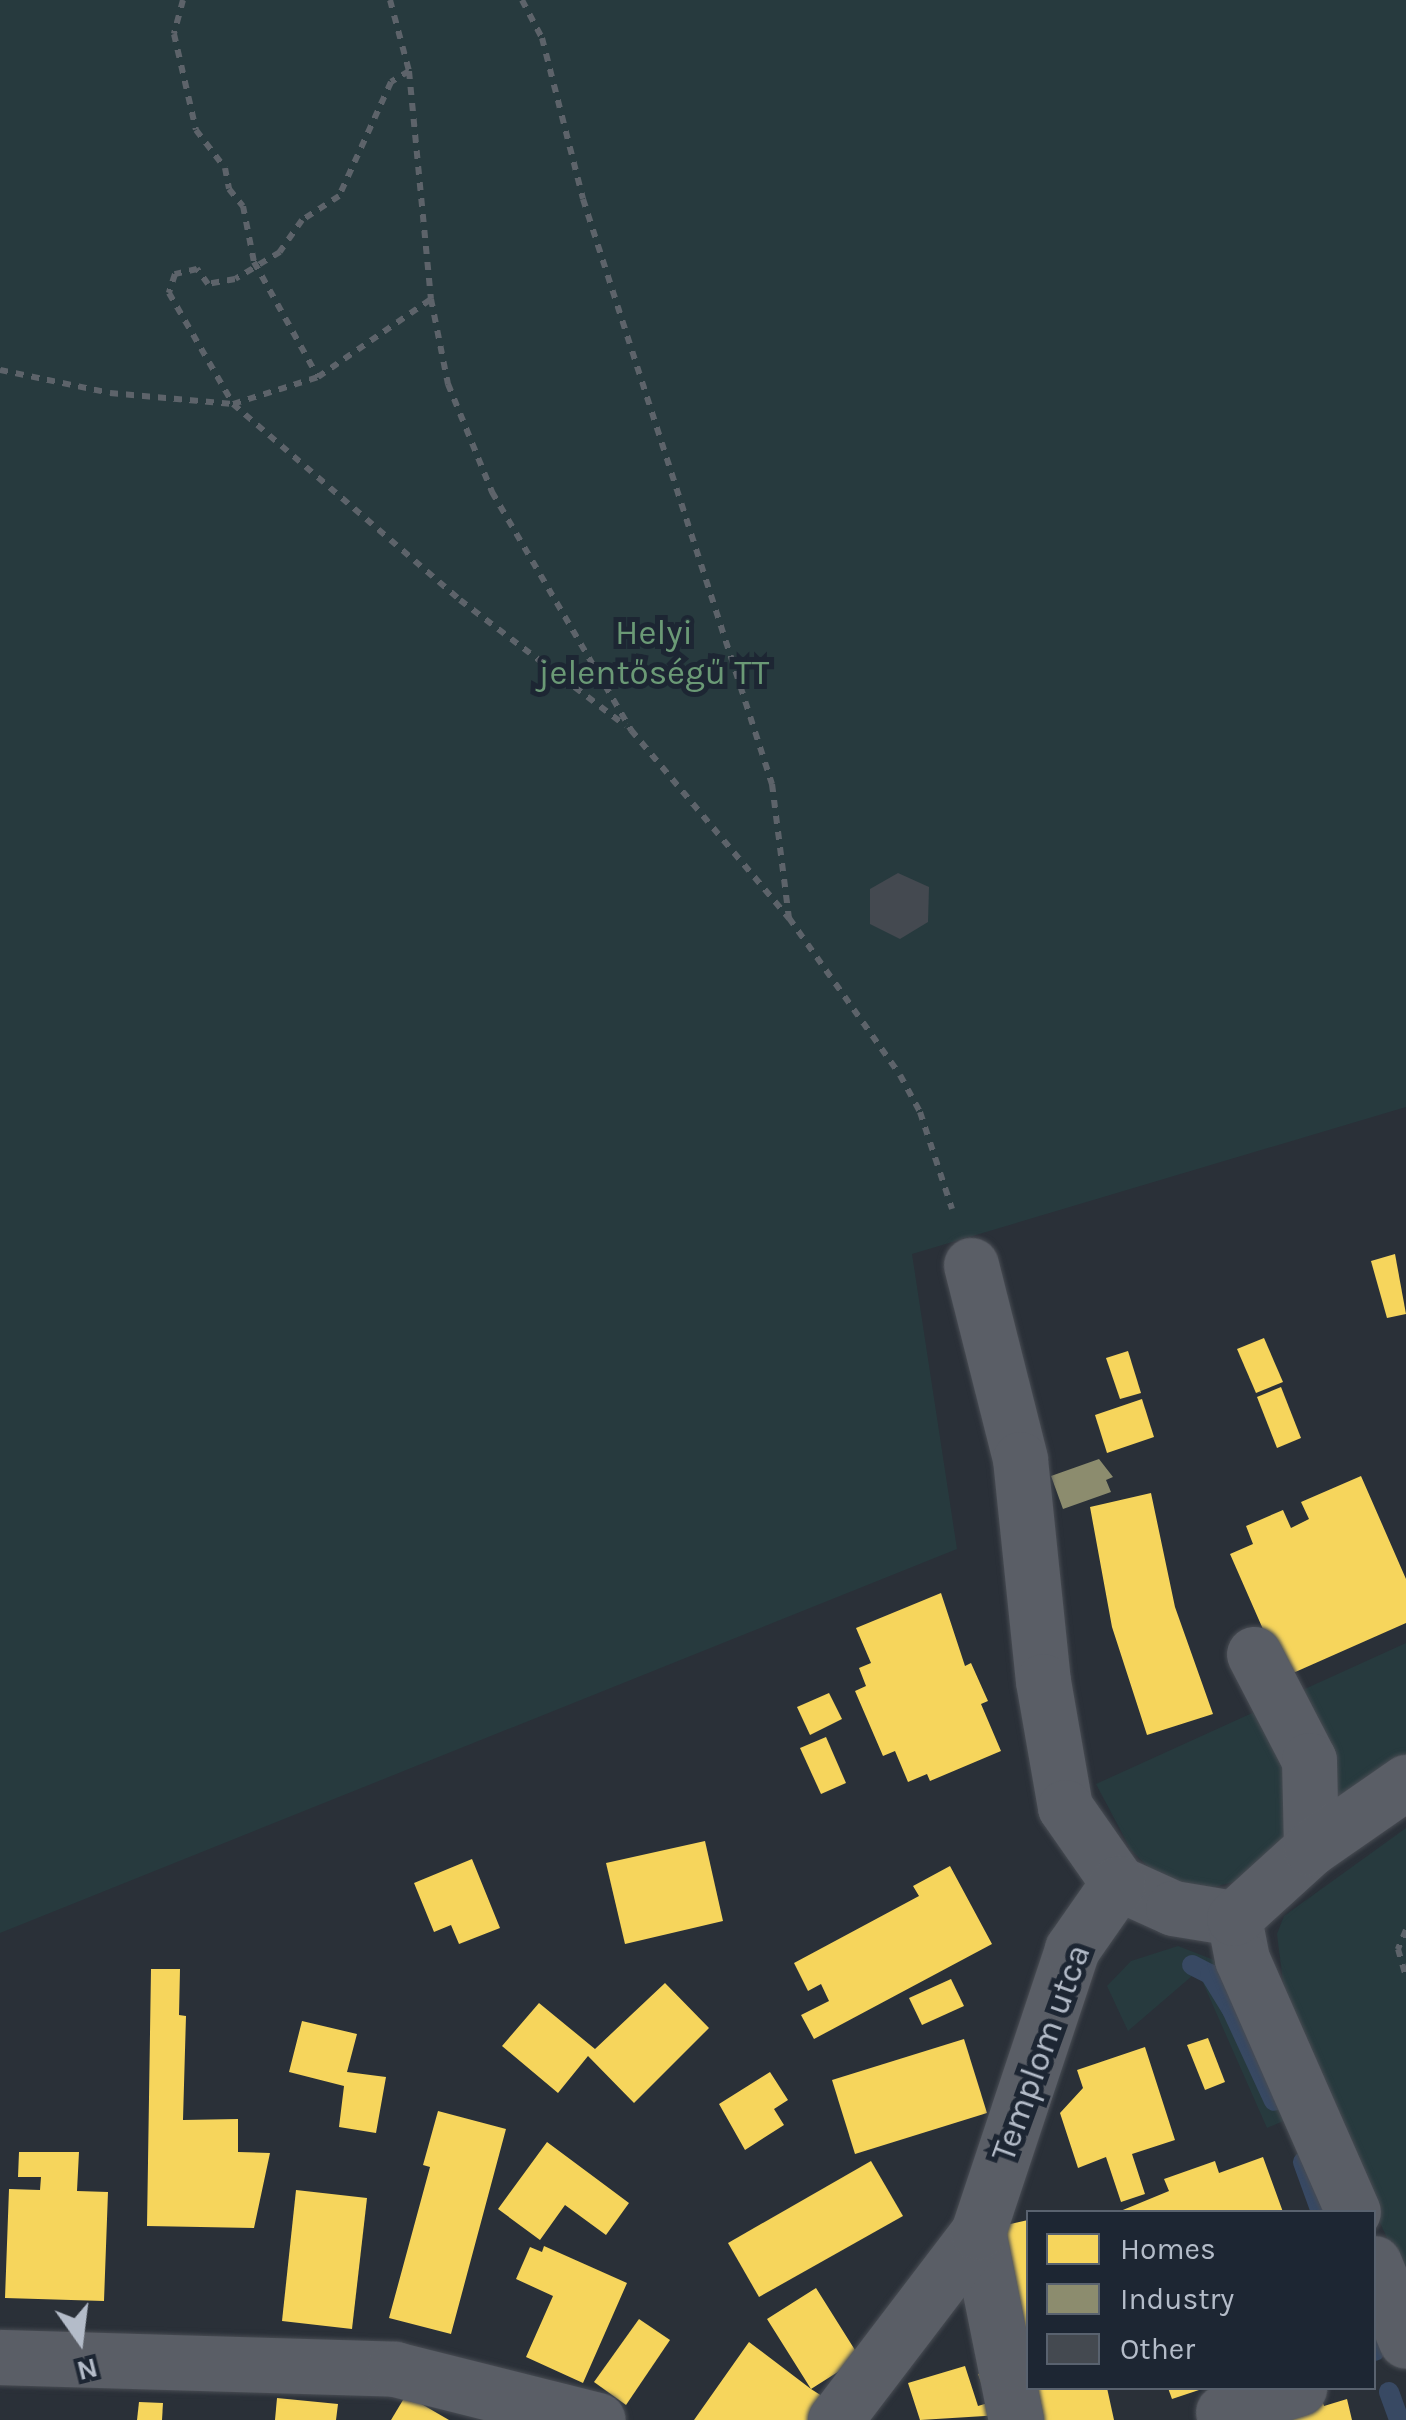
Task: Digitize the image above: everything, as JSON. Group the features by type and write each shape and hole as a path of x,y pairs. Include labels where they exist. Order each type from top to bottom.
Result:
{"street":[{"path":"971,1265 1020,1459 1043,1681 1065,1806 1118,1883 1172,1908 1234,1918"},
{"path":"1254,1654 1309,1760 1311,1848"},
{"path":"1234,1918 1311,1848 1406,1782"},
{"name":"Templom utca","path":"835,2420 978,2232 1072,1949 1118,1883"},
{"path":"1234,1918 1242,1959 1352,2210"},
{"name":"Templom utca","path":"978,2232 1016,2420"},
{"path":"1376,2268 1406,2341"},
{"path":"1376,2364 1406,2356"},
{"path":"0,2357 396,2370 598,2420"},
{"path":"1222,2412 1292,2390"}],"path":[{"path":"183,0 174,34 196,130 243,206 254,262 318,377"},
{"path":"390,0 410,71 432,299 448,384 492,492 632,730 788,918 920,1112 971,1265"},
{"path":"522,0 542,38 583,199 772,784 788,918"},
{"path":"410,71 391,82 339,196 302,220 280,252 254,262 235,279 208,284 197,269 175,274 170,293 233,404 460,600 632,730"},
{"path":"0,370 110,393 233,404 318,377 432,299"},
{"path":"1406,1930 1398,1949 1406,1978"}],"green space":[{"name":"Helyi jelentőségű TT","path":"0,0 1406,0 1406,1107 912,1254 957,1549 0,1933"},
{"path":"1406,1643 1406,1765 1238,1881 1201,1890 1161,1879 1131,1850 1096,1784"},
{"path":"1406,1828 1406,2281 1287,2013 1277,1934 1284,1916"},
{"path":"1178,1946 1214,1960 1295,2116 1267,2128 1200,1976 1192,1976 1128,2031 1107,1986 1131,1961"}],"building: Homes":[{"path":"1395,1254 1406,1314 1387,1318 1371,1261"},
{"path":"1264,1338 1283,1382 1256,1393 1237,1349"},
{"path":"1128,1351 1141,1393 1120,1399 1106,1358"},
{"path":"1281,1387 1301,1438 1277,1448 1257,1397"},
{"path":"1142,1399 1154,1437 1107,1453 1095,1415"},
{"path":"1361,1476 1406,1579 1406,1623 1284,1677 1230,1554 1253,1544 1246,1526 1283,1510 1291,1528 1309,1519 1301,1502"},
{"path":"1151,1493 1175,1607 1213,1714 1147,1735 1112,1627 1090,1507"},
{"path":"941,1593 965,1666 971,1663 988,1701 981,1704 1001,1751 930,1781 927,1774 908,1782 895,1751 883,1756 855,1691 866,1686 859,1668 871,1663 856,1628"},
{"path":"829,1693 842,1719 810,1735 797,1707"},
{"path":"826,1737 846,1783 821,1794 800,1748"},
{"path":"705,1841 723,1921 625,1944 606,1863"},
{"path":"472,1859 500,1928 459,1944 451,1925 434,1932 414,1883"},
{"path":"950,1866 992,1944 814,2039 801,2015 829,2001 821,1984 808,1991 794,1963 919,1896 913,1886"},
{"path":"151,1969 180,1969 179,2015 186,2016 183,2120 238,2119 238,2152 270,2153 254,2228 147,2226"},
{"path":"951,1979 964,2006 922,2025 909,1998"},
{"path":"665,1983 709,2028 634,2103 588,2056 558,2093 502,2046 539,2003 595,2049"},
{"path":"302,2021 357,2034 347,2072 386,2077 376,2133 339,2127 344,2086 289,2072"},
{"path":"1208,2038 1225,2082 1205,2090 1187,2045"},
{"path":"964,2039 987,2113 855,2154 832,2080"},
{"path":"1145,2047 1175,2140 1132,2154 1145,2194 1121,2202 1106,2157 1078,2168 1060,2113 1083,2088 1077,2070"},
{"path":"770,2072 788,2100 774,2109 784,2125 745,2150 719,2104"},
{"path":"438,2111 506,2129 451,2334 389,2318 430,2167 423,2165"},
{"path":"547,2142 629,2203 606,2235 565,2205 540,2240 498,2209"},
{"path":"19,2152 79,2152 77,2191 108,2192 104,2301 5,2298 9,2189 40,2190 41,2177 18,2177"},
{"path":"1263,2157 1282,2210 1123,2210 1169,2191 1164,2179 1215,2161 1219,2173"},
{"path":"871,2161 903,2216 759,2297 728,2243"},
{"path":"296,2190 367,2198 352,2329 282,2321"},
{"path":"1026,2220 1026,2337 1002,2226"},
{"path":"544,2246 627,2283 583,2383 526,2357 553,2296 516,2279 530,2247 542,2252"},
{"path":"816,2288 860,2358 811,2389 767,2319"},
{"path":"639,2319 670,2340 626,2405 594,2382"},
{"path":"749,2342 825,2398 809,2420 694,2420"},
{"path":"965,2366 978,2406 988,2403 978,2374 987,2371 1001,2415 920,2420 908,2383"},
{"path":"1035,2390 1107,2390 1114,2420 1042,2420"},
{"path":"1169,2390 1199,2390 1172,2399"},
{"path":"406,2395 449,2420 391,2420"},
{"path":"1321,2397 1324,2406 1347,2399 1352,2420 1285,2420"},
{"path":"277,2398 338,2404 336,2420 275,2420"},
{"path":"139,2402 163,2403 162,2420 137,2420"}],"building: Industry":[{"path":"1099,1459 1113,1477 1106,1480 1111,1492 1063,1509 1051,1476"}],"building: Other":[{"path":"898,873 929,887 928,922 900,939 870,924 870,889"}],"waterway":[{"path":"1192,1965 1210,1974 1232,2010 1274,2101"},
{"path":"1303,2162 1320,2210"},
{"path":"1389,2392 1399,2420"}]}
